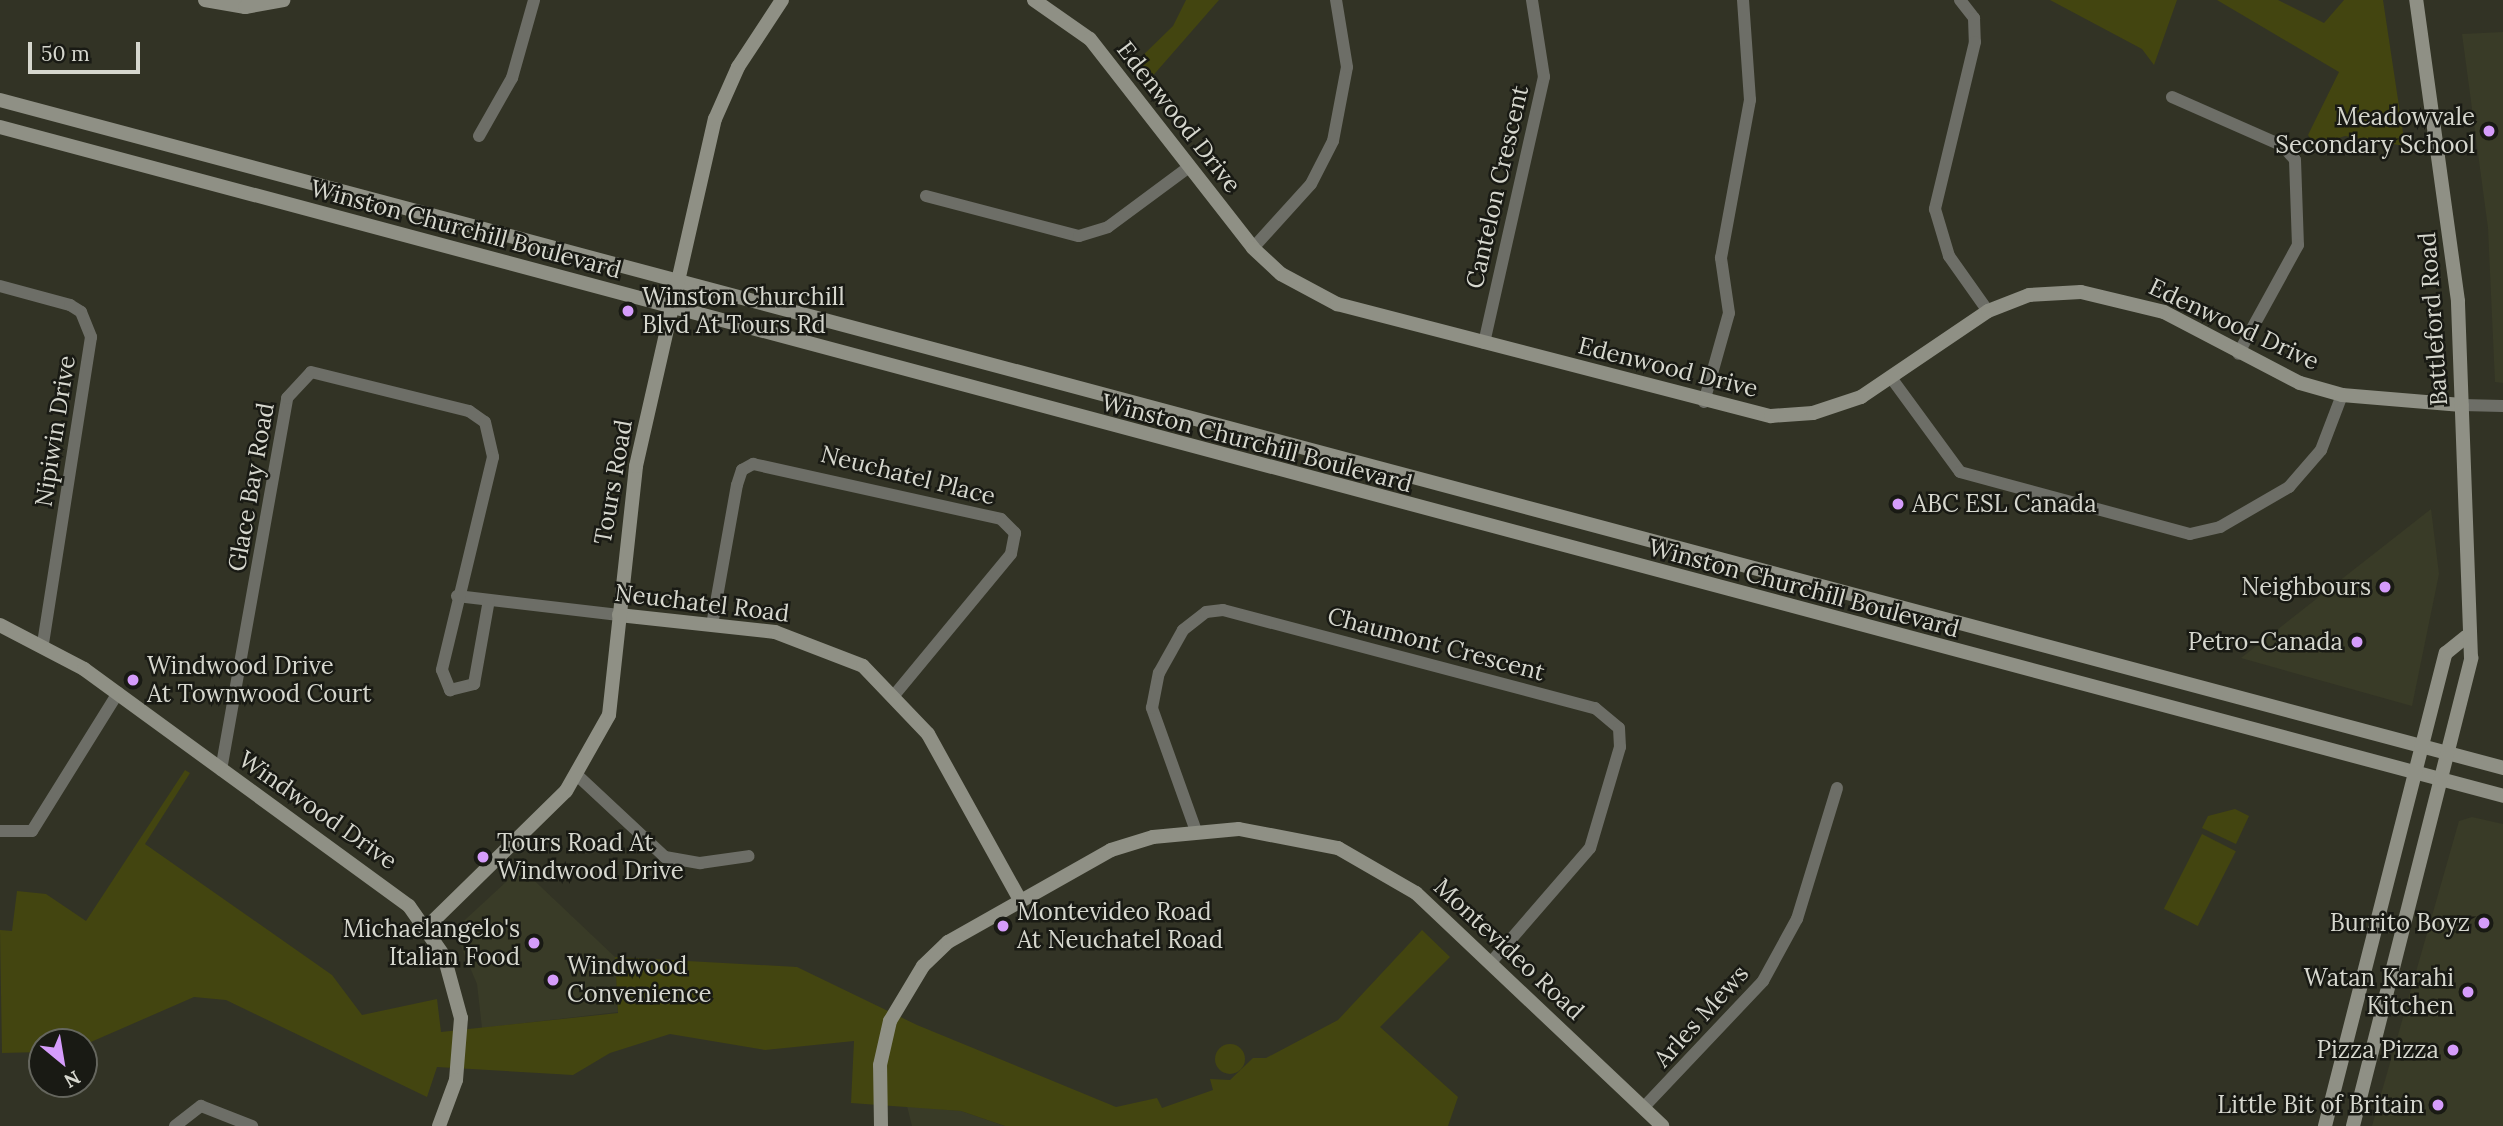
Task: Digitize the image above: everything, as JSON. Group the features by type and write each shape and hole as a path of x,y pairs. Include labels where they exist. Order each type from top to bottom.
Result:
{"street":[{"path":"205,0 245,7 283,0"},
{"path":"479,136 512,78 534,0"},
{"name":"Tours Road","path":"428,927 579,776 609,715 625,525 671,308 721,101 782,0"},
{"name":"Edenwood Drive","path":"1034,0 1090,39 1253,248 1281,274 1337,304 1704,402 1771,416 1813,413 1892,379 1988,311 2053,292 2108,294 2164,312 2238,354 2342,395 2503,406"},
{"path":"1253,248 1311,184 1333,141 1347,67 1336,0"},
{"name":"Cantelon Crescent","path":"1484,342 1544,77 1532,0"},
{"path":"1704,402 1729,313 1721,258 1750,100 1743,0"},
{"path":"1960,0 1974,18 1975,42 1936,209 1949,256 1988,311"},
{"name":"Battleford Road","path":"2353,1126 2443,781 2471,658 2466,636 2472,567 2453,247 2416,0"},
{"path":"2172,97 2283,146 2295,160 2298,245 2238,354"},
{"name":"Winston Churchill Boulevard","path":"0,100 677,283 2503,768"},
{"name":"Winston Churchill Boulevard","path":"0,127 2503,796"},
{"path":"926,196 1079,236 1108,227 1189,167"},
{"name":"Nipiwin Drive","path":"0,286 70,305 81,312 91,337 43,642"},
{"name":"Glace Bay Road","path":"221,770 287,398 311,372 469,411 485,422 493,457 457,596 442,670 444,682 458,693 478,675 489,600"},
{"path":"1892,379 1960,472 2190,534 2220,527 2290,487 2320,450 2342,395"},
{"name":"Neuchatel Place","path":"712,625 737,485 742,470 754,464 1010,525 1012,554 895,694"},
{"name":"Neuchatel Road","path":"457,596 712,625 809,640 863,666 895,694 928,734 1019,898"},
{"name":"Chaumont Crescent","path":"1196,831 1152,708 1159,674 1183,629 1206,612 1223,610 1595,708 1619,727 1620,747 1590,848 1492,961"},
{"name":"Windwood Drive","path":"0,625 43,642 118,693 221,770 394,892 428,927 454,983 461,1018 456,1080 439,1126"},
{"path":"2325,1126 2418,774 2446,653 2466,636"},
{"path":"0,831 32,831 118,693"},
{"path":"579,776 665,857 700,863 749,856"},
{"name":"Arles Mews","path":"1643,1108 1733,1018 1775,960 1797,919 1837,789"},
{"name":"Montevideo Road","path":"881,1126 884,1039 904,992 948,942 1019,898 1111,850 1196,831 1239,829 1338,848 1416,893 1492,961 1662,1126"},
{"path":"175,1126 201,1106 252,1126"}],"shaded area":[{"path":"1186,0 1219,0 1150,79 1137,61 1173,26"},
{"path":"2050,0 2177,0 2154,65 2142,49"},
{"path":"2217,0 2278,0 2324,23 2344,0 2383,0 2405,146 2345,136 2315,146 2308,135 2339,72"},
{"name":"Meadowvale Secondary School","path":"2503,32 2503,383 2495,382 2488,228 2462,34"},
{"path":"2431,509 2439,574 2412,706 2241,658"},
{"path":"185,770 190,773 145,844 332,975 362,1015 437,999 441,1032 618,1013 615,957 797,967 917,1025 1116,1107 1157,1098 1162,1108 1213,1090 1210,1079 1230,1080 1253,1058 1266,1058 1338,1020 1422,930 1450,957 1380,1027 1458,1097 1448,1126 1005,1126 961,1111 851,1103 854,1041 765,1050 670,1034 610,1053 573,1075 437,1067 427,1097 226,1000 194,997 98,1039 98,1028 28,1028 28,1052 2,1053 0,930 12,931 17,891 46,894 86,921"},
{"path":"2235,809 2249,816 2236,844 2202,828 2208,816"},
{"path":"2472,817 2503,824 2503,1126 2372,1126 2459,821"},
{"path":"2202,834 2236,851 2198,926 2164,909"},
{"path":"521,868 615,957 618,1012 482,1028 477,984 454,930"},
{"path":"1230,1044 1236,1045 1244,1053 1244,1065 1236,1073 1230,1074 1224,1073 1216,1065 1215,1059 1216,1053 1224,1045"},
{"path":"907,1106 961,1111 1005,1126 912,1126"}],"place":[{"name":"Meadowvale Secondary School","path":"2489,131"},
{"name":"Winston Churchill Blvd At Tours Rd","path":"628,311"},
{"name":"ABC ESL Canada","path":"1898,504"},
{"name":"Neighbours","path":"2385,587"},
{"name":"Petro-Canada","path":"2357,642"},
{"name":"Windwood Drive At Townwood Court","path":"133,680"},
{"name":"Tours Road At Windwood Drive","path":"483,857"},
{"name":"Burrito Boyz","path":"2484,923"},
{"name":"Montevideo Road At Neuchatel Road","path":"1003,926"},
{"name":"Michaelangelo's Italian Food","path":"534,943"},
{"name":"Windwood Convenience","path":"553,980"},
{"name":"Watan Karahi Kitchen","path":"2468,992"},
{"name":"Pizza Pizza","path":"2453,1050"},
{"name":"Little Bit of Britain","path":"2438,1105"}]}
